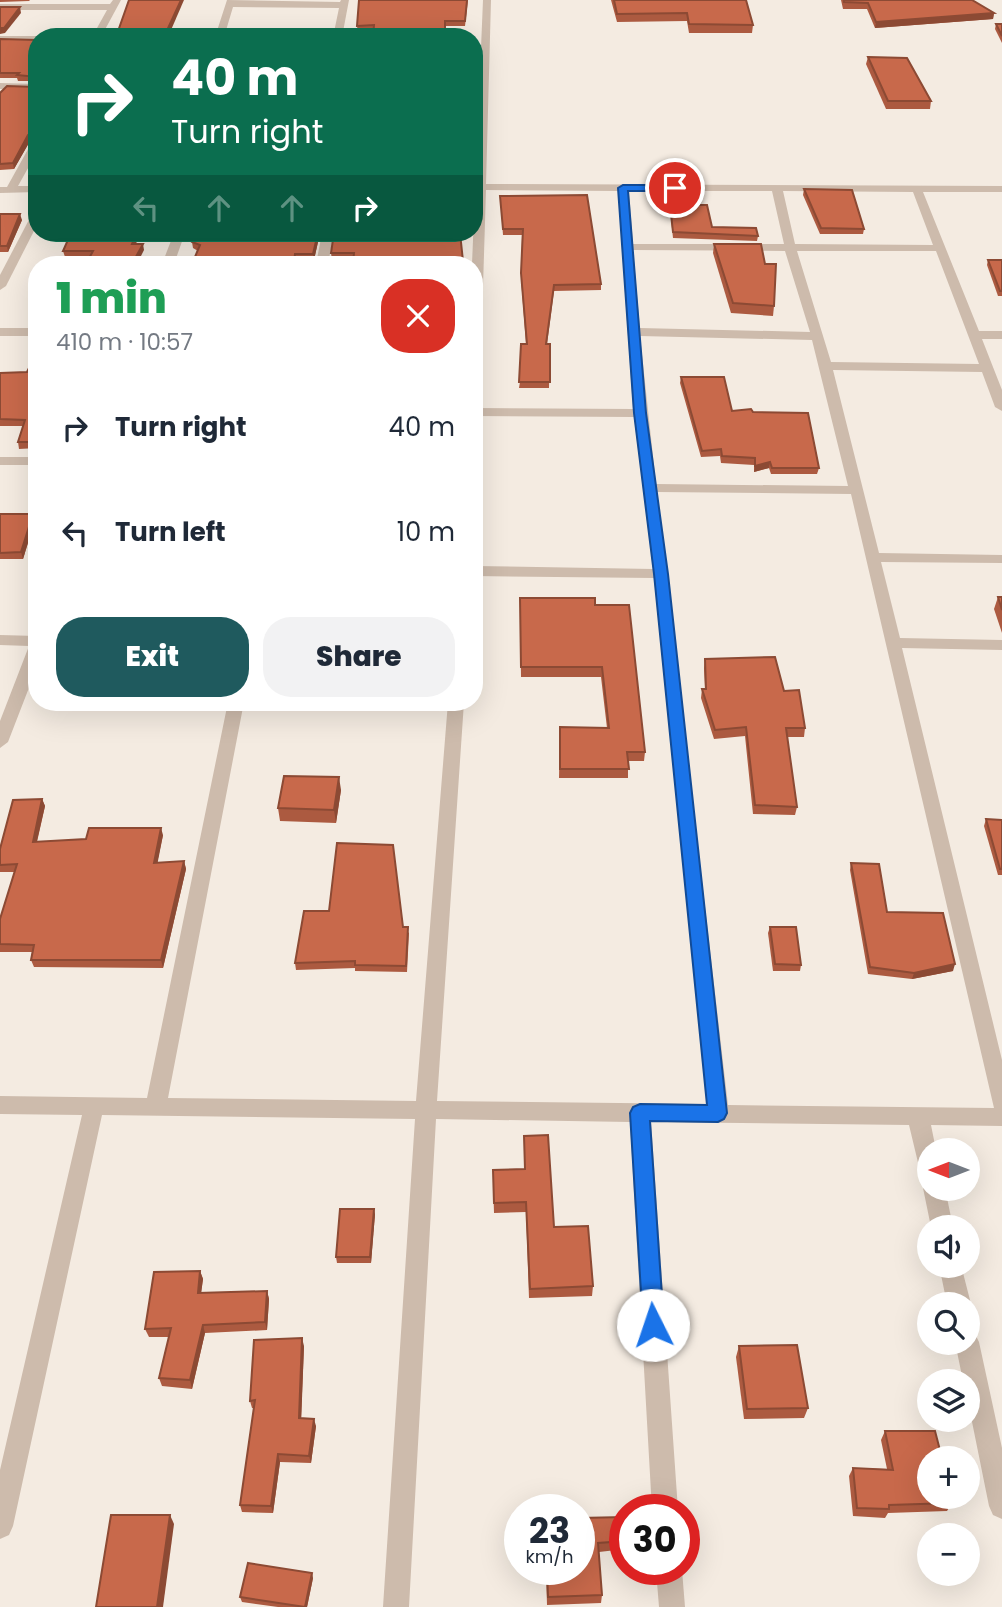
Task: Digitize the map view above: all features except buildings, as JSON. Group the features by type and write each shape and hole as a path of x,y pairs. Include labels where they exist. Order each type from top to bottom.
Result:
{"street":[{"path":"483,38 487,0"},
{"path":"222,28 231,2 345,3 339,28"},
{"path":"1,3 115,4 101,28"},
{"path":"0,39 28,39"},
{"path":"0,86 28,87"},
{"path":"5,189 28,155"},
{"path":"483,187 1002,190"},
{"path":"623,188 640,413 661,574 718,1113"},
{"path":"5,189 28,189"},
{"path":"777,189 790,248 826,366 1002,1103"},
{"path":"917,189 1002,407"},
{"path":"0,286 28,232"},
{"path":"628,247 939,248"},
{"path":"0,332 28,332"},
{"path":"635,332 816,336"},
{"path":"974,335 1002,335"},
{"path":"826,366 987,368"},
{"path":"483,412 640,413"},
{"path":"0,461 28,461"},
{"path":"650,488 856,490"},
{"path":"873,557 1002,559"},
{"path":"483,571 661,574"},
{"path":"0,640 28,641"},
{"path":"892,643 1002,645"},
{"path":"0,742 28,669"},
{"path":"156,1107 234,711"},
{"path":"396,1607 426,1110 455,711"},
{"path":"0,1105 1002,1117"},
{"path":"0,1526 94,1107"},
{"path":"640,1113 664,1494"},
{"path":"918,1116 923,1138"},
{"path":"970,1355 999,1476 1002,1506"},
{"path":"670,1585 672,1607"}],"route":[{"path":"653,1325 640,1113 718,1113 661,574 640,413 623,188 675,188"}]}
